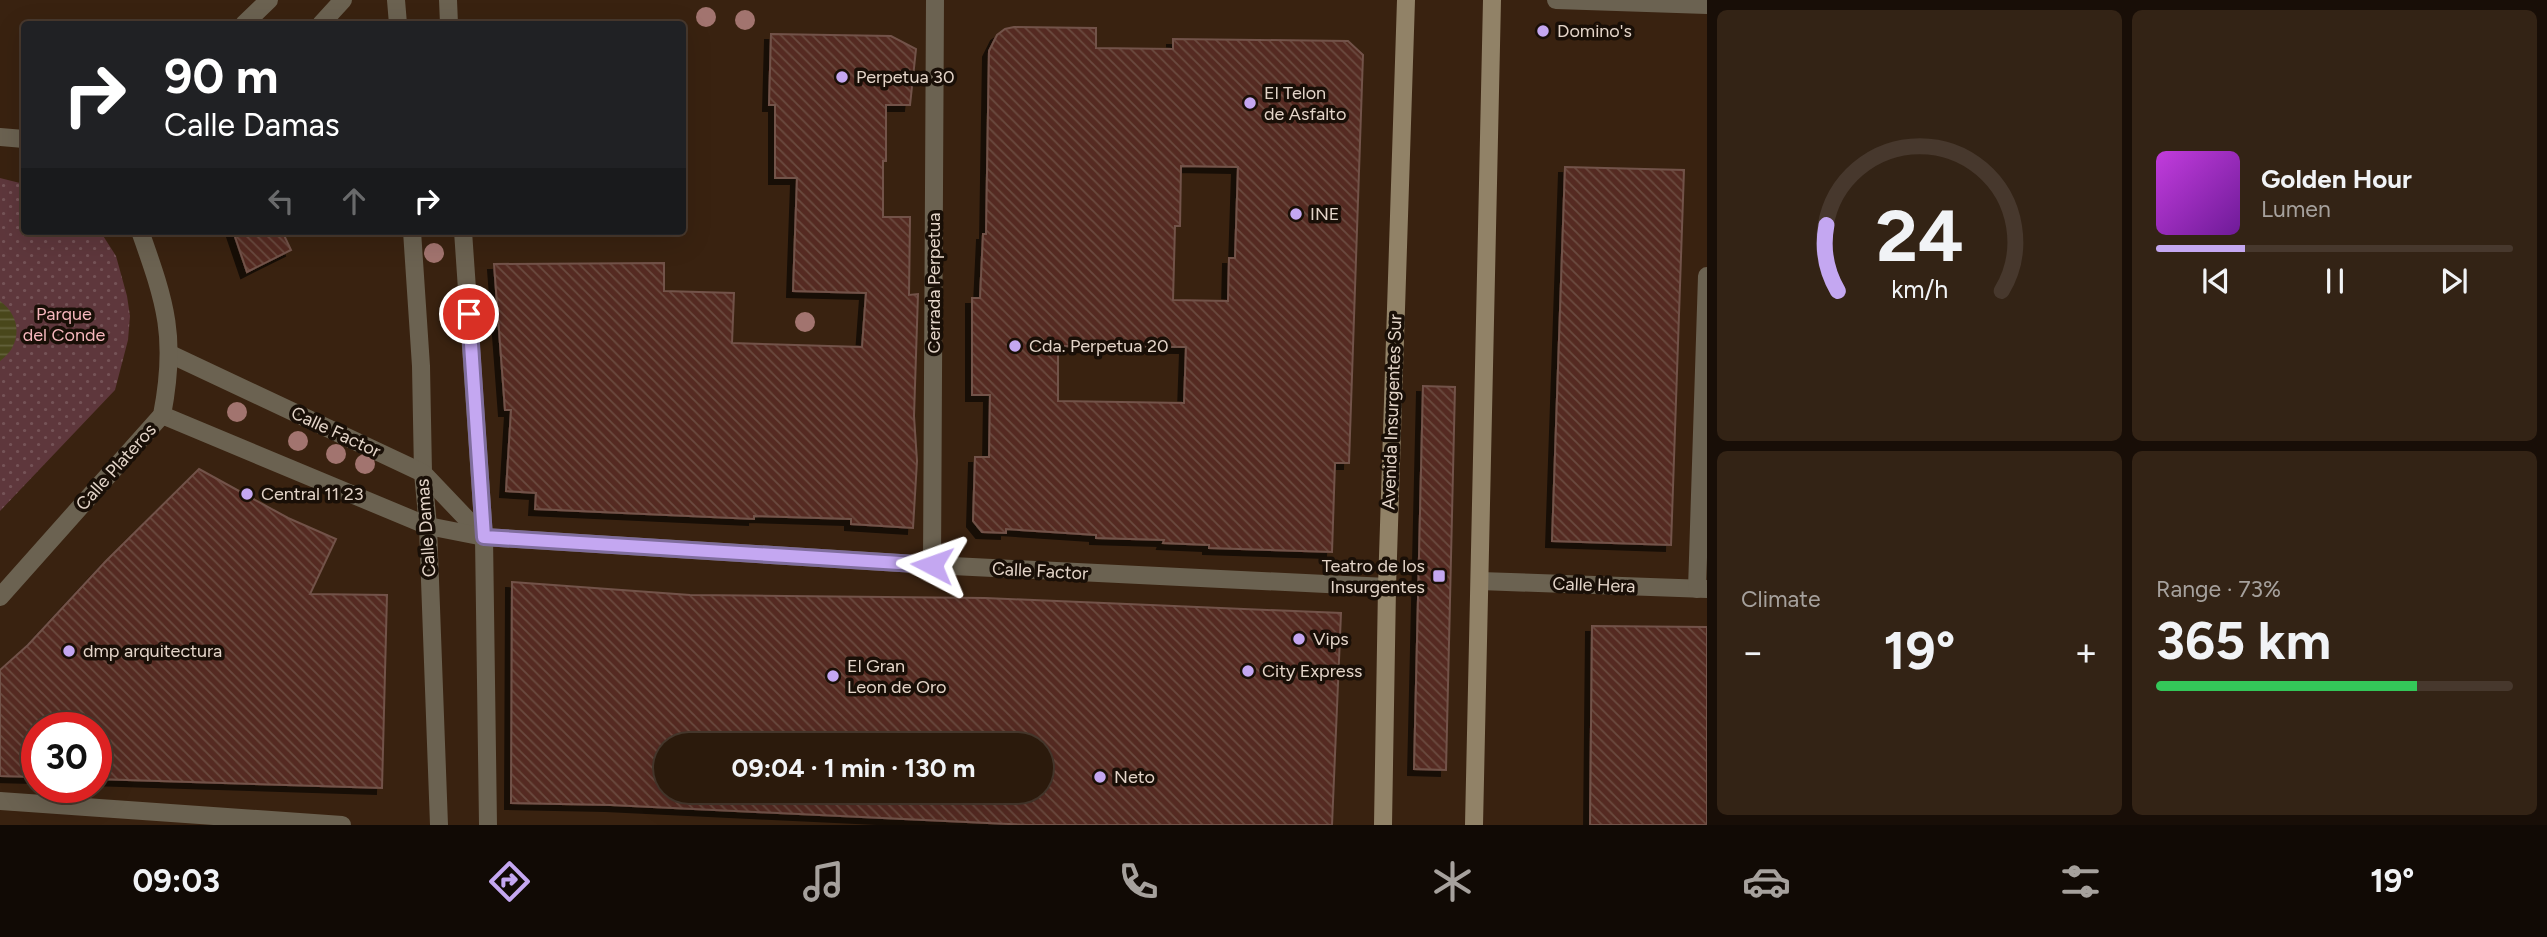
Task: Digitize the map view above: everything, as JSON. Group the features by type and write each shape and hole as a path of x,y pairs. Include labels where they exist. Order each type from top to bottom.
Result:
{"main road":[{"name":"Avenida Insurgentes Sur","path":"1383,825 1387,587 1406,0"},
{"path":"1474,825 1492,0"}],"street":[{"path":"247,21 269,0"},
{"path":"324,21 343,0"},
{"path":"396,0 398,21"},
{"path":"448,0 449,21"},
{"name":"Cerrada Perpetua","path":"932,565 935,0"},
{"path":"1556,0 1707,5"},
{"path":"0,137 21,139"},
{"name":"Calle Plateros","path":"0,597 162,415 170,354 165,305 142,235"},
{"name":"Calle Damas","path":"412,235 421,366 423,473 428,526 439,825"},
{"path":"463,235 484,537 488,825"},
{"path":"1702,589 1707,276"},
{"name":"Calle Factor","path":"170,354 423,473 484,537"},
{"name":"Calle Factor","path":"162,415 428,526 484,537 932,565 1387,587"},
{"name":"Calle Hera","path":"1480,581 1702,589"},
{"path":"0,801 342,825"}],"green space":[{"name":"Parque del Conde","path":"0,178 21,183 21,235 103,235 116,256 130,316 128,340 115,390 0,511"}],"shaded area":[{"path":"0,301 12,315 16,331 12,347 0,361"}],"building":[{"path":"1096,28 1096,48 1173,49 1173,39 1348,41 1363,55 1349,463 1335,463 1332,552 1209,548 1209,545 1163,543 1164,540 1096,538 1096,535 1006,529 1006,533 982,532 973,521 975,457 989,457 990,395 972,395 972,298 980,298 983,234 986,234 989,51 997,35 1005,29","holes":["1181,166 1238,167 1235,258 1229,258 1228,301 1173,300 1175,226 1180,226","1058,346 1186,347 1184,403 1058,401"]},
{"path":"771,34 891,36 916,49 910,105 886,105 886,161 883,161 883,217 910,217 909,295 918,294 914,416 917,461 913,528 851,524 851,519 754,516 754,519 535,509 536,493 506,491 511,410 505,410 494,264 664,263 664,291 734,293 732,343 862,347 866,293 793,291 797,178 775,178 775,105 769,105"},
{"path":"1565,167 1684,170 1671,545 1552,541"},
{"path":"234,235 284,235 291,250 247,272"},
{"path":"1423,386 1455,387 1446,770 1414,769"},
{"path":"199,469 288,518 336,539 310,594 387,595 382,788 112,780 112,712 21,712 21,777 0,776 0,670 28,645 106,561"},
{"path":"512,582 690,595 985,598 1341,613 1332,825 1029,825 611,805 511,803"},
{"path":"1592,626 1707,627 1707,825 1590,825"}],"place":[{"name":"Domino's","path":"1543,31"},
{"name":"Perpetua 30","path":"842,77"},
{"name":"El Telon de Asfalto","path":"1250,103"},
{"name":"INE","path":"1296,214"},
{"name":"Cda. Perpetua 20","path":"1015,346"},
{"name":"Central 11 23","path":"247,494"},
{"name":"Teatro de los Insurgentes","path":"1439,576"},
{"name":"Vips","path":"1299,639"},
{"name":"dmp arquitectura","path":"69,651"},
{"name":"City Express","path":"1248,671"},
{"name":"El Gran Leon de Oro","path":"833,676"},
{"name":"Neto","path":"1100,777"}],"route":[{"path":"469,314 484,537 932,565"}]}
